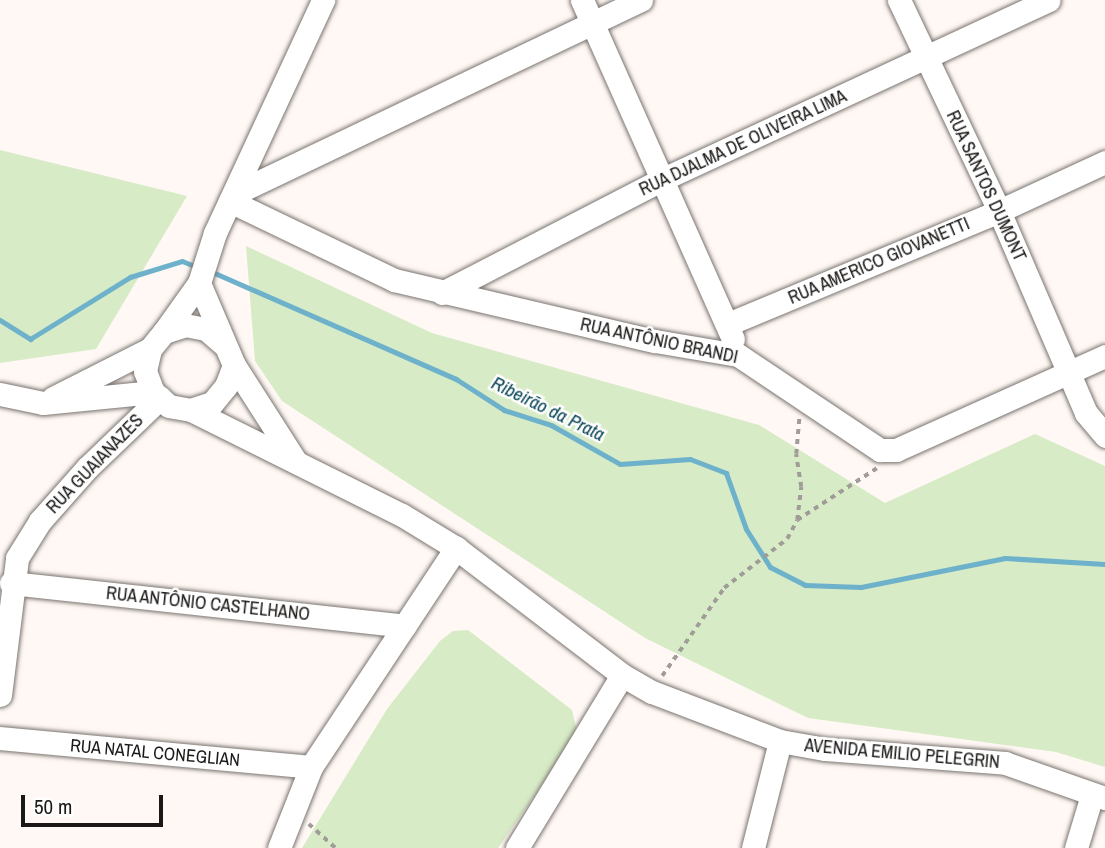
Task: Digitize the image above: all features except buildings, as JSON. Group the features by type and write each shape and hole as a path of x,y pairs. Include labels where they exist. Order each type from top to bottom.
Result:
{"street":[{"path":"200,278 223,344 234,365 226,386 212,403 191,410 169,406 156,395 145,371 157,341 200,278 215,233 323,0"},
{"path":"582,0 729,324 738,355"},
{"path":"232,197 641,0"},
{"name":"RUA SANTOS DUMONT","path":"899,0 999,211 1086,413 1105,436"},
{"name":"RUA DJALMA DE OLIVEIRA LIMA","path":"442,293 663,179 1048,0"},
{"name":"RUA AMERICO GIOVANETTI","path":"729,324 999,211 1105,162"},
{"name":"RUA ANTÔNIO BRANDI","path":"232,197 394,280 654,341 738,355 802,396 862,441 896,450"},
{"path":"43,403 185,325 206,329 223,344"},
{"path":"896,450 1105,356"},
{"name":"AVENIDA EMILIO PELEGRIN","path":"234,365 296,462"},
{"path":"0,394 43,403 156,395"},
{"name":"RUA GUAIANAZES","path":"0,695 10,583 17,558 40,521 156,395"},
{"name":"AVENIDA EMILIO PELEGRIN","path":"191,410 296,462 456,548 622,675 652,692 780,741 825,749 1005,763 1047,774 1098,796"},
{"path":"279,848 311,767 456,548"},
{"name":"RUA ANTÔNIO CASTELHANO","path":"10,583 405,626"},
{"path":"517,848 622,675"},
{"name":"RUA NATAL CONEGLIAN","path":"0,738 311,767"},
{"path":"753,848 780,741"},
{"path":"1076,848 1098,796"}],"path":[{"path":"652,692 724,588 774,552 787,539 797,520 802,396"},
{"path":"797,520 866,480 896,450"},
{"path":"293,809 336,848"}],"green space":[{"path":"0,150 187,196 96,349 0,363"},
{"path":"246,246 432,333 759,425 885,503 1035,434 1105,466 1105,767 1056,752 808,718 645,638 282,401 255,361"},
{"path":"468,630 572,710 576,728 569,746 498,848 302,848 387,709 440,641 453,631"}],"waterway":[{"name":"Ribeirão da Prata","path":"0,320 30,339 130,277 182,261 197,267"},
{"name":"Ribeirão da Prata","path":"210,271 456,379 504,410 551,425 620,464 690,459 726,473 746,529 770,567 805,585 861,587 1005,558 1105,564"}]}
